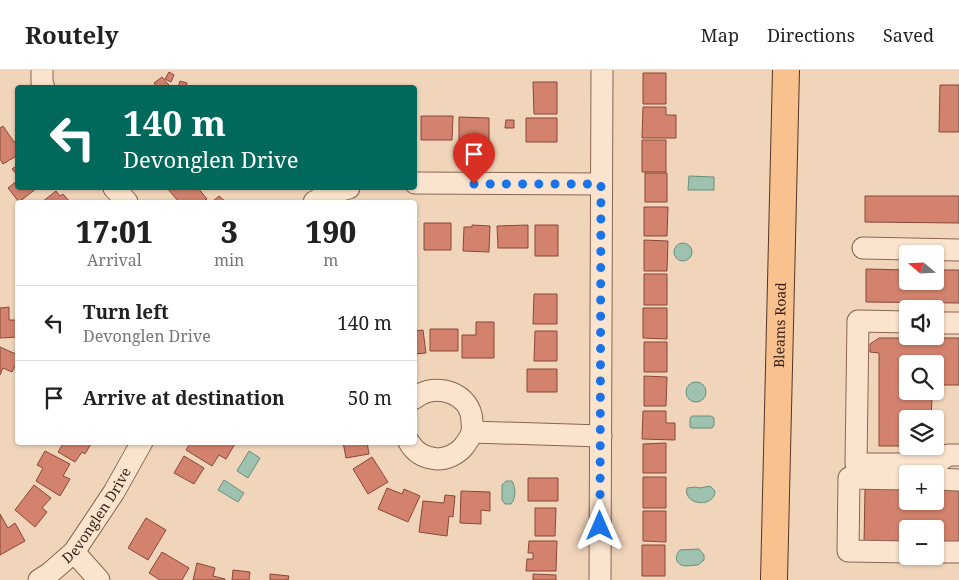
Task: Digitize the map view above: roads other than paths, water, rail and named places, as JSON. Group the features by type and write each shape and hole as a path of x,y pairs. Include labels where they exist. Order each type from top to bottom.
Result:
{"main road":[{"name":"Bleams Road","path":"774,580 786,70"}],"street":[{"path":"42,70 43,85"},
{"path":"600,580 602,70"},
{"path":"417,183 601,184"},
{"path":"116,190 125,200"},
{"path":"318,200 330,193 341,190"},
{"path":"863,248 959,250"},
{"path":"899,322 858,321 856,464 935,464 948,455 959,455"},
{"path":"944,323 959,324"},
{"path":"411,445 420,454 442,459 462,449 472,432 472,417 468,406 460,397 438,389 427,391 417,397"},
{"path":"472,432 601,436"},
{"name":"Devonglen Drive","path":"39,580 74,552 114,492 140,445"},
{"path":"899,479 849,478 848,551 899,552"},
{"path":"944,479 959,480"},
{"path":"74,552 99,580"},
{"path":"944,552 959,552"}]}
